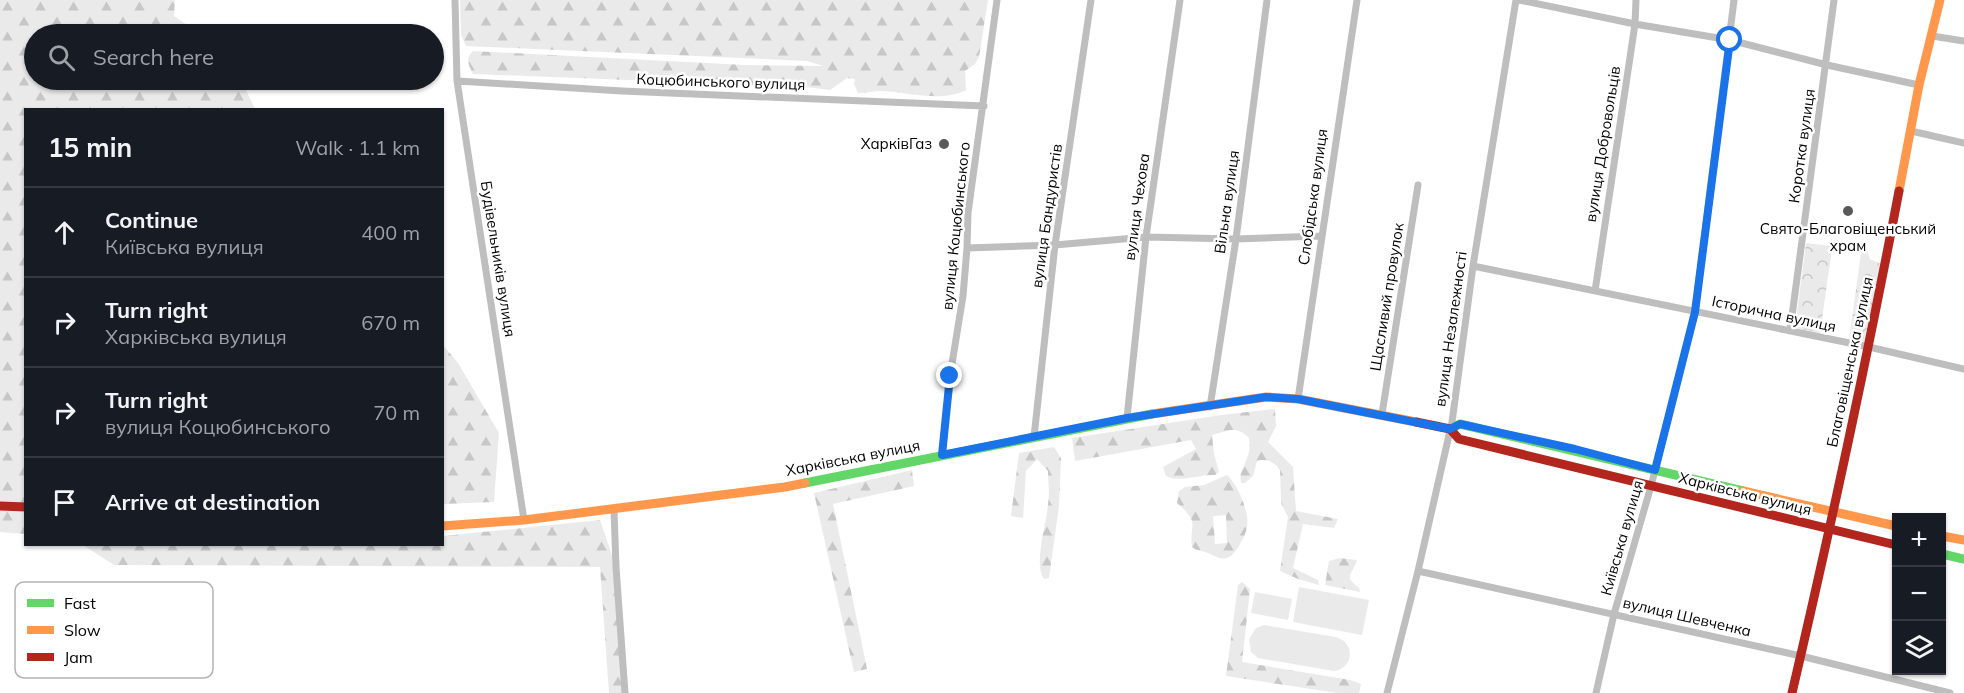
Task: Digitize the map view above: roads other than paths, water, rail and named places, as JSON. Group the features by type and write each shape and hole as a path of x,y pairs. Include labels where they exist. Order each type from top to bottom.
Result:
{"street":[{"name":"Будівельників вулиця","path":"455,0 457,81 524,520"},
{"name":"вулиця Коцюбинського","path":"942,455 950,376 963,296 968,248 968,213 997,0"},
{"name":"вулиця Бандуристів","path":"1034,437 1055,245 1091,0"},
{"name":"вулиця Чехова","path":"1127,418 1146,237 1180,0"},
{"name":"Вільна вулиця","path":"1210,407 1236,239 1267,0"},
{"name":"Слобідська вулиця","path":"1298,399 1357,0"},
{"path":"1517,0 1635,24 1730,40 1827,65 1919,85"},
{"name":"вулиця Незалежності","path":"1387,693 1418,571 1450,429 1473,266 1517,0"},
{"name":"вулиця Добровольців","path":"1595,291 1635,24 1636,0"},
{"name":"Київська вулиця","path":"1596,693 1614,614 1651,486 1695,312 1734,0"},
{"name":"Коротка вулиця","path":"1790,331 1834,0"},
{"name":"Благовіщенська вулиця","path":"1792,693 1830,530 1869,347 1919,85 1940,0"},
{"path":"1932,36 1964,41"},
{"name":"Коцюбинського вулиця","path":"457,81 622,91 984,106"},
{"path":"1911,131 1964,143"},
{"name":"Щасливий провулок","path":"1382,414 1418,185"},
{"path":"968,248 1055,245 1146,237 1236,239 1321,236"},
{"name":"Історична вулиця","path":"1473,266 1869,347 1964,369"},
{"name":"Харківська вулиця","path":"444,525 524,520 785,487 1127,418 1266,397 1298,399 1450,429 1459,439 1892,543"},
{"name":"Харківська вулиця","path":"1450,429 1460,424 1575,449 1833,513 1892,525"},
{"path":"0,506 24,507"},
{"path":"614,510 625,693"},
{"path":"1946,537 1964,540"},
{"path":"1946,555 1964,559"},
{"name":"вулиця Шевченка","path":"1418,571 1801,656 1950,693"}],"place":[{"name":"ХарківГаз","path":"944,144"},
{"name":"Свято-Благовіщенський храм","path":"1848,211"}]}
